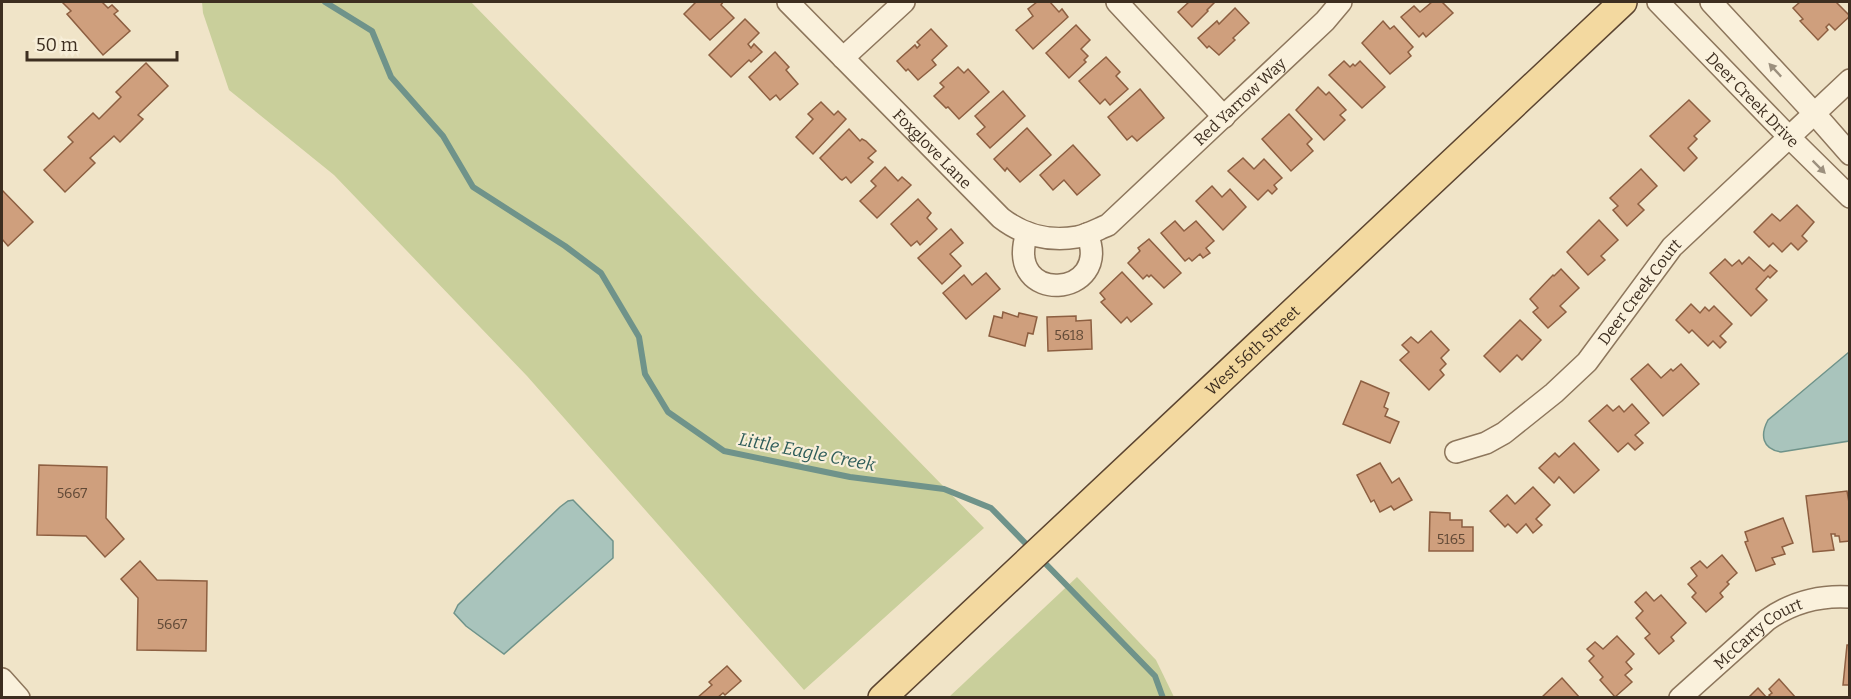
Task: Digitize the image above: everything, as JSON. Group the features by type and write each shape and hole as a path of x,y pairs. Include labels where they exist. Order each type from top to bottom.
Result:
{"main road":[{"name":"West 56th Street","path":"882,698 1623,2"}],"street":[{"name":"Foxglove Lane","path":"788,2 998,215 1012,226 1042,237 1061,239 1079,237 1108,225 1137,200"},
{"path":"843,58 904,2"},
{"path":"1117,2 1224,117"},
{"name":"Red Yarrow Way","path":"1137,200 1325,21 1341,2"},
{"name":"Deer Creek Drive","path":"1658,2 1850,197"},
{"path":"1711,2 1850,154"},
{"name":"Deer Creek Court","path":"1456,452 1486,443 1504,433 1537,408 1587,362 1672,247 1850,80"},
{"path":"1027,233 1023,250 1024,263 1029,272 1039,281 1051,286 1065,286 1081,277 1091,260 1092,246 1087,234"},
{"name":"McCarty Court","path":"1680,698 1781,610 1824,597 1850,597"},
{"path":"2,679 19,698"}],"green space":[{"path":"202,2 471,2 984,528 804,690 527,376 334,175 229,90 203,13"},
{"path":"1077,577 1156,660 1174,697 949,697"}],"water":[{"path":"1849,352 1849,441 1781,452 1766,445 1764,431 1768,420"},
{"path":"573,500 613,541 613,558 504,654 466,626 454,613 458,605 560,507"}],"building":[{"path":"62,2 102,2 108,8 112,5 118,11 114,14 130,31 103,55 67,14 71,11"},
{"path":"696,2 723,2 721,5 734,18 710,40 684,14"},
{"path":"1037,2 1050,2 1059,12 1062,9 1068,17 1033,49 1016,30 1033,16 1028,9"},
{"path":"1189,2 1215,2 1192,27 1178,12"},
{"path":"1432,2 1442,2 1453,13 1426,37 1423,33 1419,37 1401,17 1414,6 1420,12"},
{"path":"1800,2 1836,2 1850,16 1835,30 1829,24 1826,27 1828,30 1818,40 1800,21 1803,19 1793,8"},
{"path":"1235,8 1249,23 1219,55 1209,46 1207,48 1198,38 1217,21 1219,24"},
{"path":"745,19 759,33 748,44 751,48 754,44 762,52 751,62 749,60 731,77 709,55"},
{"path":"1383,21 1390,29 1394,26 1413,47 1408,52 1411,56 1390,74 1362,43"},
{"path":"1076,25 1090,40 1081,49 1088,56 1084,60 1086,62 1069,78 1046,53"},
{"path":"931,29 947,46 932,60 936,65 918,80 897,61 915,45 917,48 920,45 917,42"},
{"path":"775,52 789,67 786,70 798,84 780,100 776,95 770,100 749,77"},
{"path":"1106,57 1120,72 1116,76 1128,89 1110,105 1105,99 1100,104 1079,81"},
{"path":"1344,61 1350,67 1360,61 1385,87 1362,108 1329,75"},
{"path":"146,63 168,86 138,115 143,119 120,142 114,136 90,158 95,163 65,192 44,170 73,142 68,137 93,113 99,119 121,97 116,92"},
{"path":"958,67 964,73 968,69 989,92 959,119 934,96 944,87 940,83"},
{"path":"1318,87 1326,95 1329,92 1346,110 1340,115 1345,120 1324,140 1296,110"},
{"path":"1140,89 1164,118 1137,141 1132,136 1127,140 1108,117"},
{"path":"1003,91 1025,116 990,148 977,134 985,127 975,116"},
{"path":"1689,100 1710,121 1694,136 1697,139 1688,148 1697,158 1684,171 1650,136"},
{"path":"821,102 834,115 838,111 846,119 813,154 796,137 813,119 808,114"},
{"path":"1289,114 1312,139 1307,144 1313,151 1291,171 1262,139"},
{"path":"1027,128 1051,155 1020,182 1007,168 1005,171 994,159"},
{"path":"849,129 860,141 862,139 866,141 876,151 868,158 873,162 851,183 846,177 840,179 820,158"},
{"path":"1073,145 1100,175 1077,195 1064,180 1053,190 1040,175"},
{"path":"1243,158 1254,169 1264,159 1282,178 1274,185 1277,189 1272,194 1268,190 1258,200 1228,171"},
{"path":"885,167 898,181 902,177 911,185 877,218 860,201 876,186 871,181"},
{"path":"1641,169 1657,186 1638,204 1644,210 1627,226 1613,210 1618,206 1610,198"},
{"path":"1212,186 1222,197 1230,189 1246,207 1223,230 1196,201"},
{"path":"2,190 33,222 8,246 2,239"},
{"path":"918,199 931,213 927,218 937,229 920,245 917,241 911,246 891,224"},
{"path":"1797,205 1814,222 1802,236 1807,241 1798,250 1791,243 1782,252 1773,243 1769,247 1754,232 1772,214 1780,221"},
{"path":"1599,220 1618,240 1601,256 1605,260 1588,275 1567,252"},
{"path":"1175,221 1184,231 1196,221 1214,241 1206,248 1210,253 1203,258 1200,254 1192,261 1189,258 1185,261 1161,233"},
{"path":"951,229 963,243 950,254 961,266 942,284 918,258"},
{"path":"1149,239 1181,273 1164,288 1151,275 1143,279 1128,263 1140,251 1138,248"},
{"path":"1749,257 1764,271 1770,265 1777,271 1770,278 1768,276 1756,289 1767,300 1751,316 1710,273 1725,259 1732,266 1739,260 1742,264"},
{"path":"1561,269 1579,288 1560,306 1566,312 1548,328 1533,312 1538,308 1530,299"},
{"path":"1122,272 1152,304 1131,322 1127,317 1121,323 1101,302 1105,299 1100,293"},
{"path":"986,273 1000,289 966,319 943,293 964,275 972,285"},
{"path":"1691,304 1700,313 1705,307 1709,311 1714,306 1732,324 1720,336 1726,342 1720,348 1713,341 1708,346 1692,330 1689,333 1676,320"},
{"path":"1003,312 1018,317 1019,313 1037,317 1033,334 1028,333 1025,346 989,336 994,316 1002,318"},
{"path":"1076,316 1076,321 1091,320 1092,349 1048,351 1047,317"},
{"path":"1520,320 1541,340 1522,360 1517,355 1500,372 1484,356"},
{"path":"1431,331 1449,350 1441,358 1446,364 1440,370 1444,375 1429,390 1400,360 1409,352 1402,345 1411,337 1418,343"},
{"path":"1648,364 1661,378 1681,364 1699,384 1663,416 1631,379"},
{"path":"1361,381 1389,393 1384,407 1388,409 1385,416 1399,422 1390,443 1343,424"},
{"path":"1632,404 1649,423 1635,435 1643,443 1635,450 1628,443 1618,452 1589,421 1607,405 1613,411 1619,406 1624,412"},
{"path":"1574,443 1599,470 1574,493 1559,477 1554,483 1539,468 1555,453 1559,457"},
{"path":"1380,463 1392,483 1399,478 1412,500 1394,510 1391,506 1380,512 1374,500 1371,502 1357,475"},
{"path":"39,465 107,467 106,518 124,539 105,557 86,536 37,535"},
{"path":"1533,487 1550,505 1536,519 1542,525 1533,533 1526,524 1517,533 1508,524 1505,527 1490,511 1507,495 1515,504"},
{"path":"1847,491 1850,508 1850,541 1840,542 1839,536 1831,534 1834,550 1813,552 1806,496"},
{"path":"1430,512 1450,513 1450,520 1462,520 1462,527 1473,527 1473,551 1429,551"},
{"path":"1783,518 1793,543 1782,547 1785,554 1772,558 1775,564 1756,571 1745,542 1748,541 1745,532"},
{"path":"1722,555 1737,573 1720,593 1723,597 1706,612 1692,597 1696,593 1688,584 1697,576 1691,568 1700,561 1707,568"},
{"path":"140,561 157,580 207,581 206,651 137,650 138,598 121,579"},
{"path":"1646,592 1654,601 1661,595 1686,623 1671,637 1674,641 1659,654 1645,638 1650,634 1636,618 1643,611 1635,602"},
{"path":"1617,636 1634,654 1626,662 1632,669 1625,675 1632,682 1615,697 1600,680 1603,677 1589,661 1594,656 1587,649 1595,642 1603,649"},
{"path":"1847,645 1850,645 1850,685 1843,685"},
{"path":"727,666 741,681 725,695 723,693 717,698 697,698 712,685 709,682"},
{"path":"1562,678 1580,698 1541,698"},
{"path":"1779,679 1796,698 1772,698 1769,695 1772,693 1769,689"},
{"path":"1758,688 1767,698 1748,698"}],"waterway":[{"name":"Little Eagle Creek","path":"325,2 372,31 391,77 443,136 473,187 565,246 601,273 639,337 645,374 668,412 724,451 850,477 944,489 991,508 1032,550"},
{"name":"Little Eagle Creek","path":"1041,559 1155,676 1163,698"}]}
